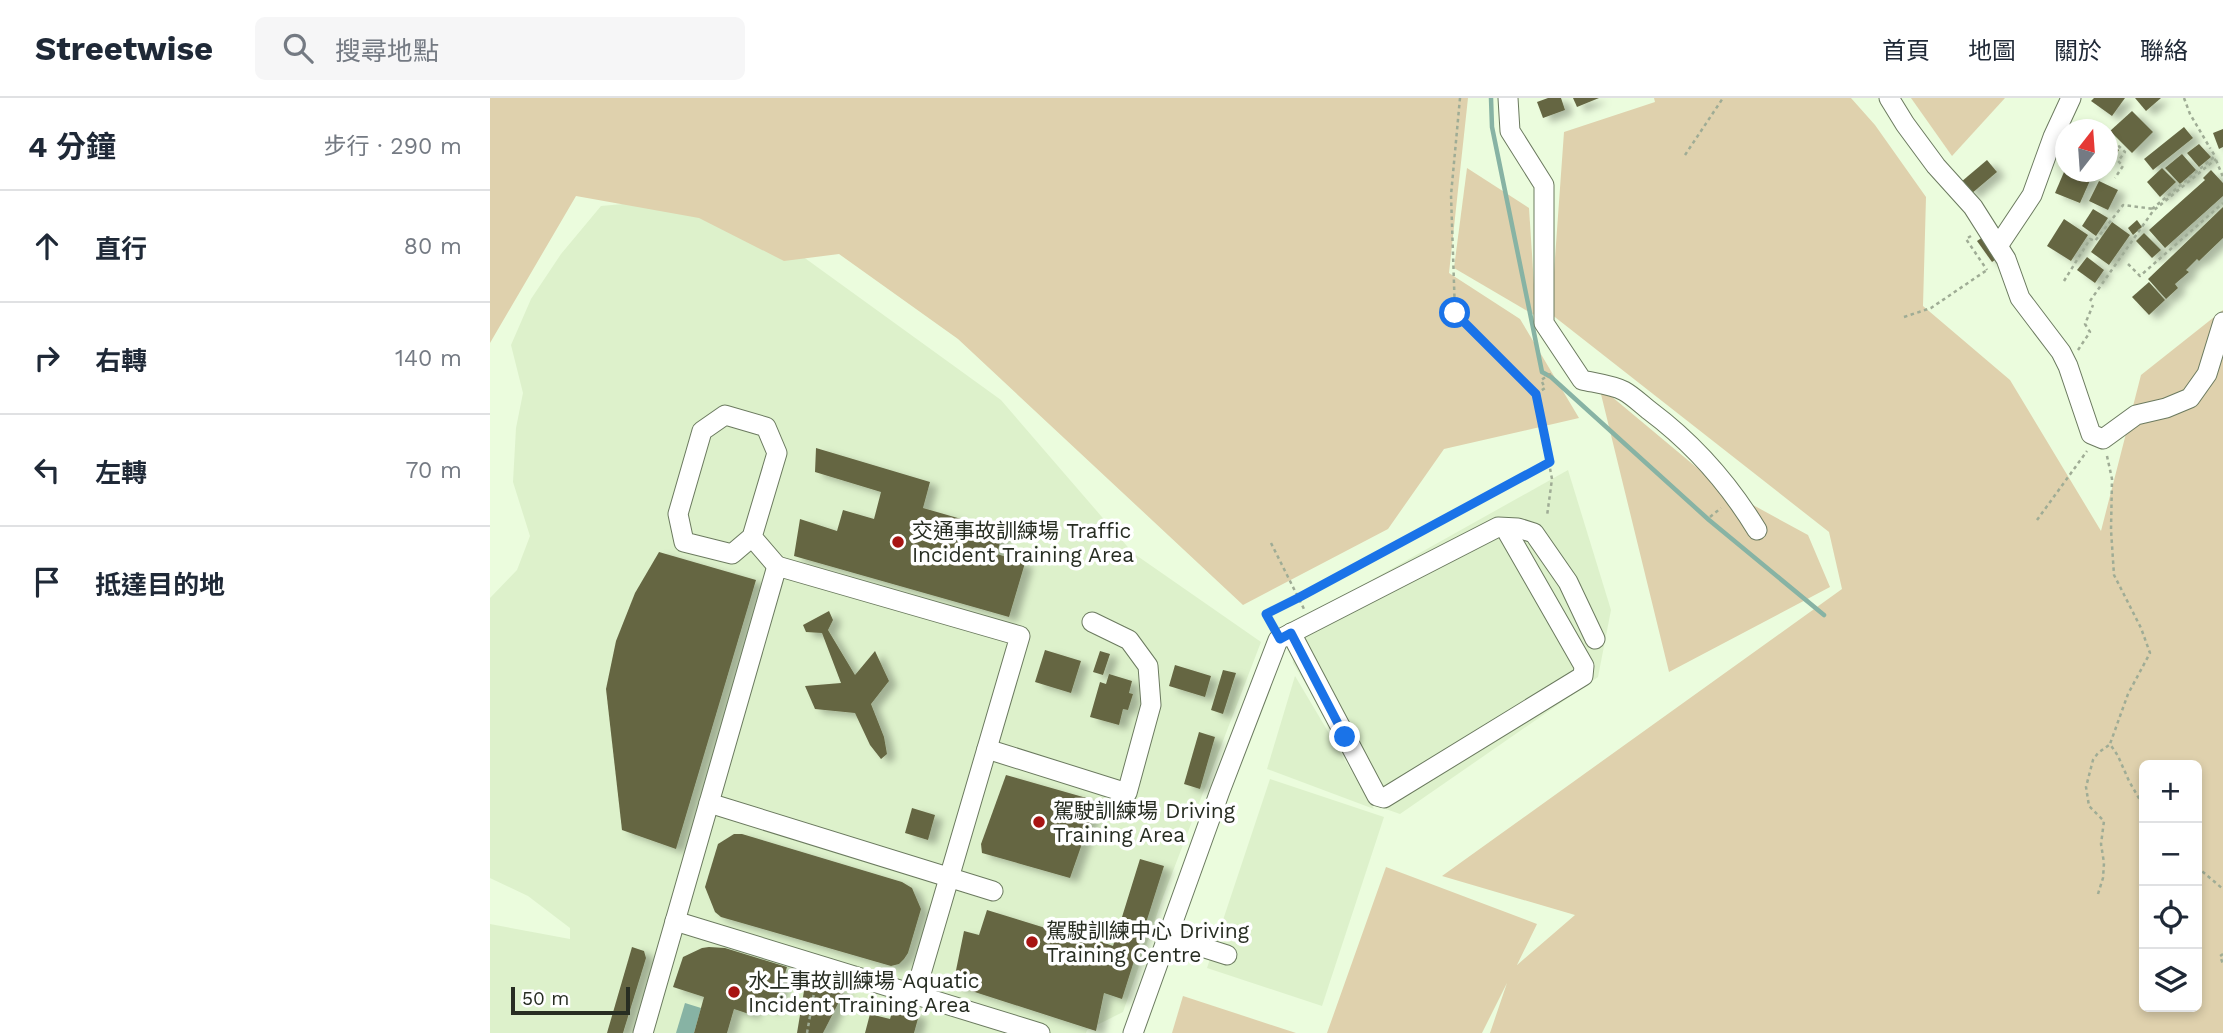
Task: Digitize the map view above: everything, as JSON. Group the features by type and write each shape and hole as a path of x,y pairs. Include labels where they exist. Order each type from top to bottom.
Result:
{"street":[{"path":"1508,98 1510,131 1544,186 1544,323 1582,380 1622,390 1678,432 1687,444 1704,457 1736,496 1758,530"},
{"path":"1889,98 1936,166 1973,207 2006,259 2020,298 2067,364 2091,434 2100,438 2136,415 2166,408 2190,398 2207,374 2223,322"},
{"path":"1998,246 2032,195 2053,137 2071,98"},
{"path":"724,415 766,427 777,453 752,537 732,554 684,542 678,514 702,432 724,415"},
{"path":"1133,1033 1220,791 1290,633 1497,527 1517,528 1534,533 1568,582 1595,639"},
{"path":"1290,633 1377,796 1384,798 1583,676 1584,666 1505,528"},
{"path":"752,537 778,566 1020,636 915,994"},
{"path":"643,1033 778,566"},
{"path":"987,749 1127,793 1152,705 1148,666 1129,640 1092,622"},
{"path":"709,803 993,891"},
{"path":"676,921 1040,1033"},
{"path":"1167,936 1227,955"}],"path":[{"path":"1460,98 1451,195 1455,313 1536,394 1552,479 1547,516"},
{"path":"1685,155 1723,98"},
{"path":"2184,98 2223,177"},
{"path":"2118,145 2125,152 2118,161"},
{"path":"2090,301 2154,209 2215,158"},
{"path":"2128,264 2140,275 2223,203"},
{"path":"2064,281 2090,239 2095,241 2123,205 2154,209"},
{"path":"1904,317 1931,308 1987,270"},
{"path":"2067,364 2090,332 2085,324 2094,304"},
{"path":"1536,394 1545,387 1541,380 1559,369"},
{"path":"2037,520 2100,438"},
{"path":"2098,894 2103,878 2101,844 2104,821 2089,806 2086,787 2093,760 2110,744 2128,694 2150,653 2141,628 2114,575 2112,479 2100,438"},
{"path":"1290,633 1266,614 1550,462"},
{"path":"1710,517 1719,510"},
{"path":"1271,543 1298,598"},
{"path":"2110,744 2139,798"},
{"path":"2202,871 2223,889"},
{"path":"2223,954 2220,956 2223,964"},
{"path":"807,1033 816,982"}],"shaded area":[{"path":"490,98 1468,98 1449,273 1520,319 1579,418 1444,449 1388,529 1243,605 958,339 839,254 784,261 699,218 576,196 490,343"},
{"path":"1654,98 1851,98 1875,125 1926,197 1923,306 2010,380 2101,531 2141,375 2223,310 2223,1033 1490,1033 1507,983 1482,1033 1327,1033 1386,867 1537,924 1517,965 1575,915 1442,876 1842,589 1829,532 1551,314 1564,132 1655,102"},
{"path":"1911,98 2005,98 1952,156"},
{"path":"1467,168 1529,208 1536,316 1454,268"},
{"path":"667,200 802,256 1001,400 1133,553 1261,642 1163,897 1123,1012 1087,1030 1086,1033 490,1033 490,924 570,939 570,928 528,896 490,878 490,598 517,570 530,536 513,482 516,428 523,393 511,345 531,299 561,254 601,206"},
{"path":"1599,386 1720,487 1808,535 1830,587 1669,672"},
{"path":"1568,470 1611,610 1598,677 1400,814 1380,807 1293,663 1291,633 1309,615"},
{"path":"1295,676 1374,809 1267,769"},
{"path":"1270,779 1384,817 1322,1006 1207,968"},
{"path":"1183,996 1296,1033 1172,1033"}],"water":[{"path":"685,1003 701,1008 694,1033 676,1033"}],"building":[{"path":"1548,98 1561,98 1565,110 1543,118 1537,102"},
{"path":"1573,98 1599,98 1577,107"},
{"path":"2094,98 2125,98 2112,116 2091,101"},
{"path":"2135,98 2161,98 2146,111"},
{"path":"2132,111 2153,132 2132,153 2118,139 2118,124"},
{"path":"2184,127 2193,138 2153,170 2144,159"},
{"path":"2223,129 2223,147 2219,149 2213,133"},
{"path":"2199,144 2211,157 2199,167 2187,153"},
{"path":"2182,154 2196,170 2180,184 2165,168"},
{"path":"1987,160 1997,172 1971,194 1961,182"},
{"path":"2162,168 2176,182 2160,197 2147,182"},
{"path":"2211,170 2223,183 2223,196 2165,248 2149,230 2205,180 2203,178"},
{"path":"2060,182 2089,182 2080,203 2055,193"},
{"path":"2098,182 2118,190 2108,210 2089,201"},
{"path":"2223,207 2223,238 2186,270 2189,272 2175,284 2178,288 2166,299 2148,279"},
{"path":"2093,209 2108,218 2096,236 2082,226"},
{"path":"2064,219 2088,235 2071,261 2047,246"},
{"path":"2137,220 2142,227 2133,235 2128,228"},
{"path":"2112,222 2130,235 2109,265 2091,252"},
{"path":"2144,233 2161,250 2152,258 2136,241"},
{"path":"1986,235 2001,256 1992,262 1977,241"},
{"path":"2087,257 2104,270 2095,283 2077,270"},
{"path":"2149,282 2165,300 2149,315 2132,297"},
{"name":"交通事故訓練場 Traffic Incident Training Area","path":"816,448 930,482 923,508 1003,531 997,554 1025,563 1009,617 794,556 800,519 837,531 843,510 874,519 881,492 815,472"},
{"path":"659,552 756,580 676,849 622,830 606,689 616,641 635,593"},
{"path":"829,611 833,620 828,630 855,675 875,651 889,681 871,704 884,737 887,754 881,759 870,745 855,713 815,709 805,686 841,683 822,633 806,632 803,625"},
{"path":"1045,650 1081,661 1071,693 1035,682"},
{"path":"1100,651 1110,654 1103,675 1093,672"},
{"path":"1175,665 1211,676 1205,697 1169,686"},
{"path":"1223,670 1236,673 1223,714 1211,710"},
{"path":"1109,674 1132,681 1129,693 1133,694 1128,710 1123,709 1119,725 1090,717 1100,682 1106,684"},
{"path":"1199,732 1215,737 1200,789 1184,784"},
{"name":"駕駛訓練場 Driving Training Area","path":"1006,775 1097,801 1070,878 982,853 981,844"},
{"path":"912,808 935,815 928,840 905,833"},
{"path":"734,834 742,834 902,882 912,888 921,909 904,959 891,966 721,917 715,912 705,887 718,844"},
{"name":"駕駛訓練中心 Driving Training Centre","path":"1140,859 1164,866 1122,999 1104,993 1096,1031 953,985 964,931 979,935 987,910 1113,946"},
{"path":"632,947 644,951 646,958 623,1033 607,1033"},
{"name":"水上事故訓練場 Aquatic Incident Training Area","path":"709,947 725,948 787,967 774,1009 754,1004 752,1015 734,1009 727,1033 694,1033 704,997 673,987 683,957"},
{"path":"806,979 845,990 823,1033 797,1033"},
{"path":"894,1006 919,1015 914,1033 865,1033 870,1014 890,1019"}],"waterway":[{"path":"1491,98 1492,127 1542,372 1551,377 1709,520 1824,615"}],"place":[{"name":"交通事故訓練場 Traffic Incident Training Area","path":"898,542"},
{"name":"駕駛訓練場 Driving Training Area","path":"1039,822"},
{"name":"駕駛訓練中心 Driving Training Centre","path":"1032,942"},
{"name":"水上事故訓練場 Aquatic Incident Training Area","path":"734,992"}],"route":[{"path":"1345,737 1291,633 1280,639 1266,614 1550,462 1536,394 1455,313"}]}
